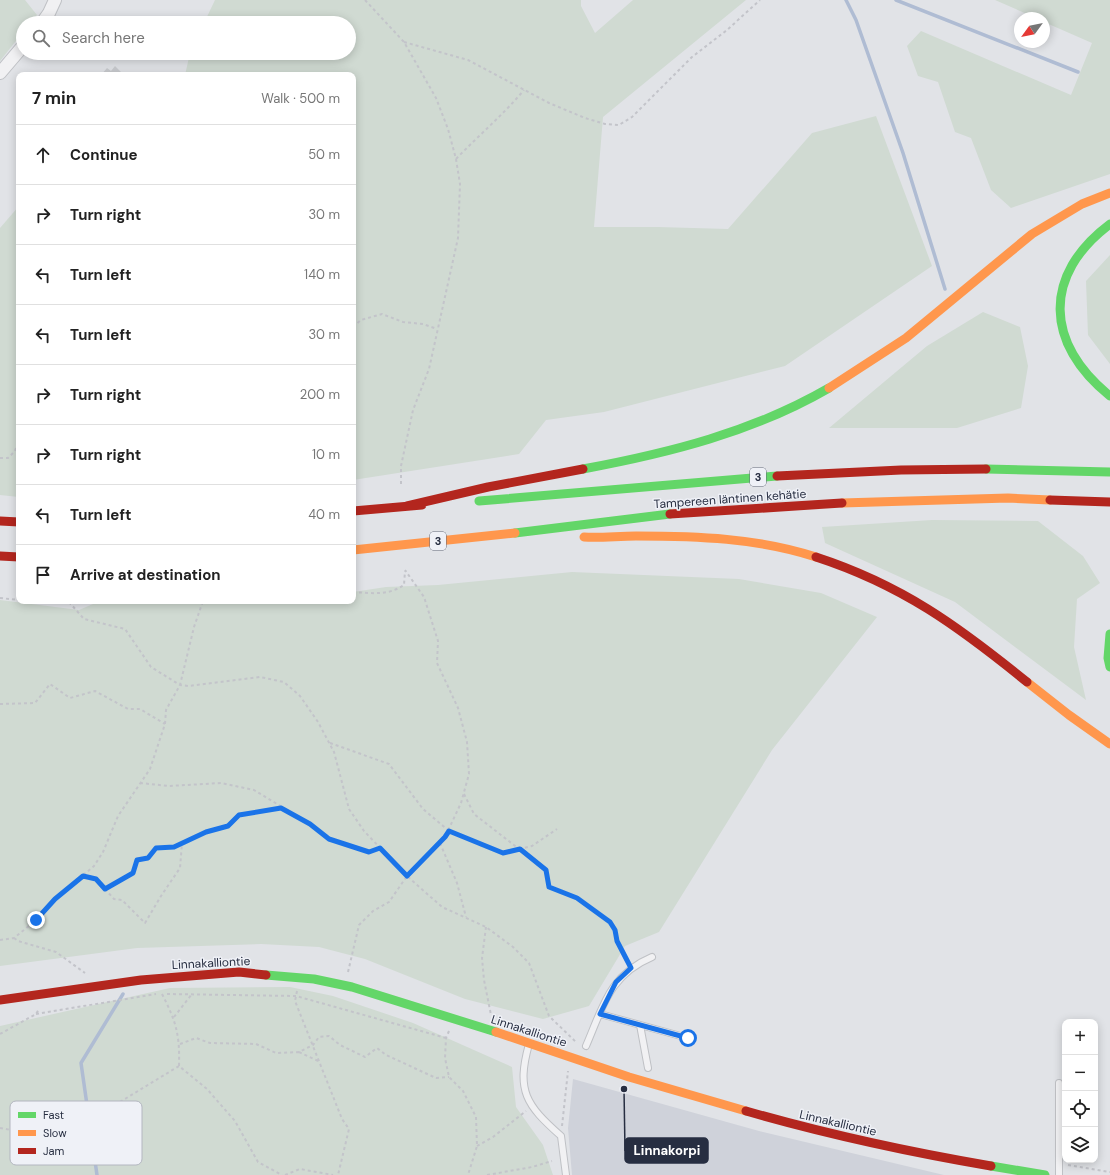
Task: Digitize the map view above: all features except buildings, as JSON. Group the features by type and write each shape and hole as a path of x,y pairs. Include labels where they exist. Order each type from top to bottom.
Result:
{"main road":[{"path":"407,506 486,488 594,468 657,454 706,440 782,412 811,398 877,359 919,327 1015,244 1048,221 1084,202 1110,193"},
{"path":"1110,224 1092,237 1071,264 1064,282 1060,310 1061,326 1065,342 1071,353 1092,382 1110,396"},
{"name":"Tampereen läntinen kehätie","path":"356,511 549,497 775,476 871,471 963,469 1110,472"},
{"name":"Tampereen läntinen kehätie","path":"356,550 519,533 672,514 870,501 1008,498 1110,502"},
{"path":"0,521 16,522"},
{"path":"519,533 568,536 717,538 788,549 850,568 882,582 948,620 987,649 1086,729 1110,744"},
{"path":"0,556 16,557"},
{"path":"1110,634 1108,658 1110,667"},
{"name":"Linnakalliontie","path":"0,1000 141,980 239,972 297,977 352,987 529,1042 630,1077 780,1121 922,1154 1045,1175"}],"street":[{"path":"47,16 55,0"},
{"path":"0,74 16,55"}],"lane":[{"path":"586,1046 616,982 631,968 652,957"},
{"path":"600,1014 688,1038"},
{"path":"640,1025 648,1068"},
{"path":"529,1042 523,1065 523,1081 526,1096 540,1118 561,1136 566,1175"},
{"path":"1059,1083 1059,1175"}],"path":[{"path":"365,0 404,42 436,98 448,129 456,159 460,184 458,238 429,369 413,410 401,466 401,485"},
{"path":"404,42 468,60 556,106 585,118 605,124 619,125 632,117 692,57 727,30 760,0"},
{"path":"456,159 488,125 504,114 524,90"},
{"path":"356,324 361,320 382,314 403,322 423,324 437,329"},
{"path":"0,458 8,458 16,448"},
{"path":"348,972 359,925 373,911 389,902 407,876 440,843 449,831 464,793 469,774 467,742 458,708 436,663 438,641 424,597 405,570 404,585 395,591 380,593 356,592"},
{"path":"0,598 16,600"},
{"path":"70,604 84,619 125,629 151,667 180,685 188,686 260,677 284,682 300,696 318,722 334,752 348,809 364,831 407,876 442,907 486,927 513,947 529,963 548,1016 578,1043"},
{"path":"0,940 14,938 36,920 55,899 94,866 103,852 118,816 150,769 165,724 166,710 180,685 194,627 202,604"},
{"path":"0,704 35,703 50,684 70,698 95,692 128,709 140,709 165,724"},
{"path":"329,743 389,764 423,809 449,831 503,853 532,846 557,829"},
{"path":"140,783 169,786 221,783 254,790 281,808 310,824 329,839 369,852 380,848"},
{"path":"464,793 474,814 546,870 549,887 577,898 610,922 615,930 617,941 631,968"},
{"path":"105,889 133,873 137,860 148,858 156,848 174,847 206,832 228,826 239,815 281,808"},
{"path":"83,876 96,879 114,899 122,900 145,923 180,868 182,843"},
{"path":"440,843 457,883 466,918"},
{"path":"486,927 482,958 484,980 491,1016"},
{"path":"14,938 18,941 56,952 87,975"},
{"path":"297,977 298,989 295,1001 342,1119 349,1129 338,1175"},
{"path":"36,1014 47,993"},
{"path":"0,1034 36,1014 162,994 192,994 296,996 446,1038"},
{"path":"162,994 174,1017 180,1044 179,1066"},
{"path":"174,1017 192,994"},
{"path":"455,1019 446,1038 446,1064 449,1077 464,1091 476,1117 477,1146 468,1175"},
{"path":"180,1044 196,1038 210,1043 256,1044 276,1053 299,1052 313,1046 319,1037 329,1036 340,1045 364,1057 377,1048 386,1055 436,1078 449,1077"},
{"path":"299,1052 319,1062"},
{"path":"122,1101 179,1066"},
{"path":"179,1066 207,1089 235,1121 258,1162 282,1175"},
{"path":"561,1136 568,1070"},
{"path":"477,1146 493,1136 532,1106"},
{"path":"0,1128 10,1130"},
{"path":"487,1175 552,1161"},
{"path":"285,1175 300,1169 333,1175"}],"shaded area":[{"path":"0,0 25,0 37,15 16,16 16,41 0,61"},
{"path":"215,0 581,0 581,6 595,33 633,0 746,0 603,117 594,227 728,229 812,133 876,116 932,266 785,366 604,412 546,420 519,454 356,480 356,72 186,72 188,60 356,60 356,16 207,16"},
{"path":"995,0 1110,0 1110,174 1011,208 991,190 971,138 955,132 938,82 918,76 907,46 921,31 1071,95 1092,43 1050,25 1050,12 1022,12"},
{"path":"16,209 16,497 0,495 0,228"},
{"path":"1110,255 1110,364 1088,335 1086,281"},
{"path":"983,312 1020,327 1028,366 1021,408 957,428 829,428 927,346"},
{"path":"932,520 1038,521 1083,556 1100,583 1077,599 1074,647 1086,700 955,602 825,543 822,527"},
{"path":"572,572 739,579 821,593 877,617 772,750 659,932 625,946 589,1006 543,1019 465,999 365,959 319,947 261,944 137,948 0,966 0,600 16,602 16,604 32,604 79,610 93,604 356,604 356,592 386,587 438,585"},
{"path":"290,987 333,996 413,1023 512,1067 516,1107 543,1145 553,1175 0,1175 0,1026 170,988"},
{"path":"573,1079 759,1131 944,1175 572,1175 568,1128"}],"waterway":[{"path":"846,0 856,20 903,153 945,289"},
{"path":"896,0 1078,72"},
{"path":"86,1101 81,1063 123,994"},
{"path":"96,1165 97,1175"}],"traffic: fast":[{"path":"1110,224 1088,244 1072,265 1063,287 1060,310 1064,332 1073,354 1089,376 1110,396"},
{"path":"583,469 647,456 710,439 771,417 829,388"},
{"path":"986,469 1110,472"},
{"path":"479,501 777,476"},
{"path":"515,533 670,514"},
{"path":"1110,634 1108,658 1110,667"},
{"path":"266,975 314,979 352,987 496,1032"},
{"path":"991,1166 1045,1175"}],"traffic: slow":[{"path":"829,388 906,338 1032,234 1082,204 1110,193"},
{"path":"842,503 1008,498 1050,500"},
{"path":"356,550 515,533"},
{"path":"584,537 659,536 727,539 772,546 816,557"},
{"path":"1027,682 1069,715 1110,744"},
{"path":"496,1032 629,1077 746,1111"}],"traffic: jam":[{"path":"407,506 488,487 583,469"},
{"path":"777,476 901,470 986,469"},
{"path":"1050,500 1110,502"},
{"path":"670,514 842,503"},
{"path":"356,511 422,505"},
{"path":"0,521 16,522"},
{"path":"0,556 16,557"},
{"path":"816,557 876,580 928,609 953,625 1027,682"},
{"path":"0,1000 141,980 239,972 266,975"},
{"path":"746,1111 868,1142 991,1166"}],"place":[{"name":"Linnakorpi","path":"624,1089"}],"route":[{"path":"36,920 55,899 83,876 96,879 105,889 133,873 137,860 148,858 156,848 174,847 206,832 228,826 239,815 281,808 310,824 329,839 369,852 380,848 407,876 449,831 482,846 503,853 520,849 546,870 549,887 577,898 610,922 615,930 617,941 631,968 616,982 600,1014 688,1038"}]}
